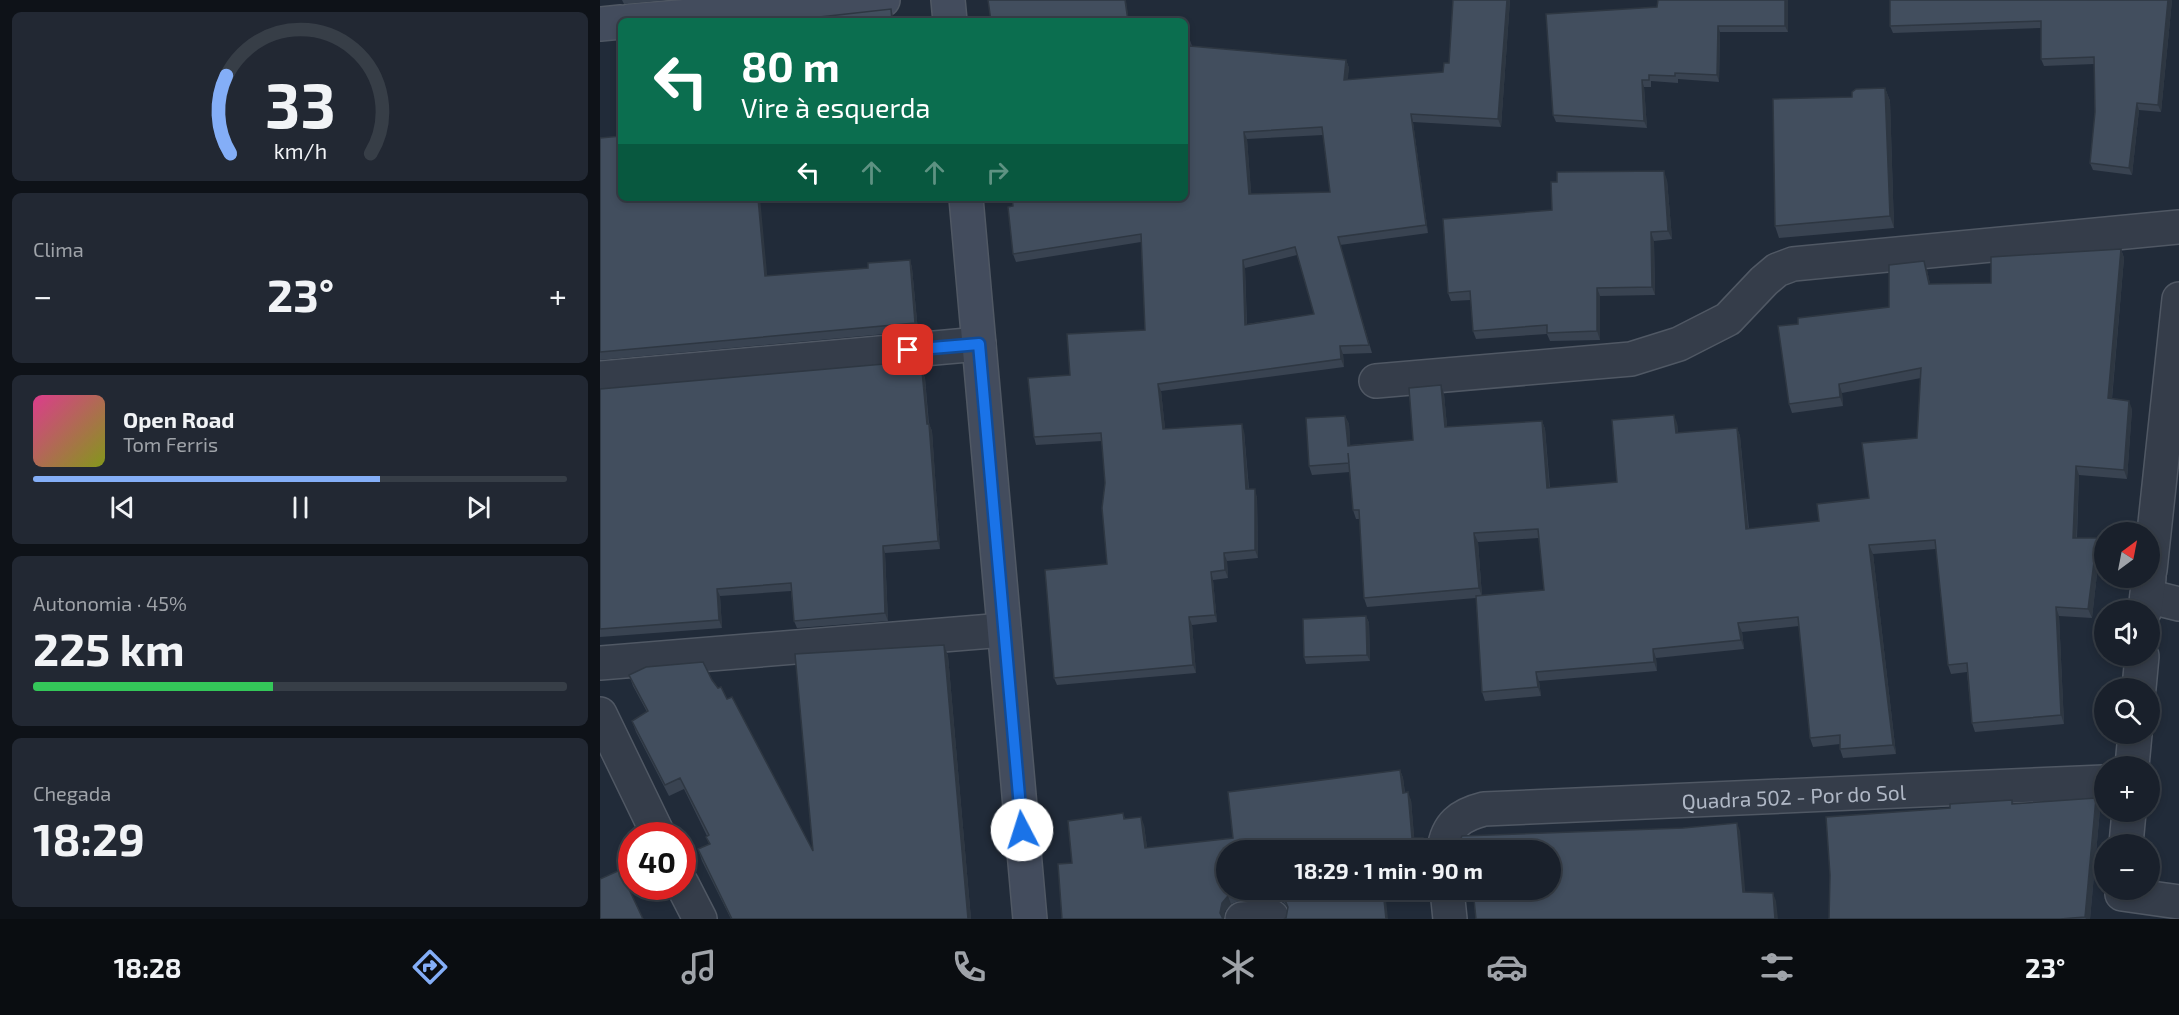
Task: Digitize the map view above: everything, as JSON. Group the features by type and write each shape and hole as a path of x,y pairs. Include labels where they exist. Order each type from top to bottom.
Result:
{"street":[{"path":"663,18 883,0"},
{"path":"948,0 950,18"},
{"path":"600,24 618,22"},
{"path":"966,201 1030,919"},
{"path":"1376,381 1630,359 1679,344 1728,319 1764,281 1777,270 1792,264 2179,227"},
{"path":"2179,299 2177,336 2148,589 2179,604"},
{"path":"600,378 979,344"},
{"path":"600,663 1004,630"},
{"path":"600,714 652,822"},
{"name":"Quadra 502 - Por do Sol","path":"1446,840 1449,829 1456,820 1467,813 1484,809 2094,782"},
{"path":"690,900 700,919"},
{"path":"1448,900 1450,919"},
{"path":"2121,901 2179,902"}],"building":[{"path":"988,0 1125,0 1128,18 991,18"},
{"path":"1453,0 1507,0 1498,119 1411,114 1426,225 1338,237 1369,345 1340,346 1341,359 1158,384 1163,429 1242,424 1246,489 1255,489 1255,550 1224,553 1225,570 1211,572 1215,615 1189,617 1193,665 1054,678 1045,570 1107,564 1102,508 1105,483 1101,433 1034,437 1028,378 1070,375 1067,334 1145,330 1141,234 1013,254 1008,207 1013,206 1012,201 1188,201 1188,35 1190,46 1346,60 1344,80 1443,72 1444,63 1449,63","holes":["1322,127 1330,192 1249,194 1244,132","1295,247 1314,314 1245,325 1243,260"]},
{"path":"1658,0 1785,0 1785,26 1718,26 1717,75 1675,73 1675,76 1649,75 1649,80 1642,80 1644,121 1553,115 1546,14 1657,7"},
{"path":"1890,0 2168,0 2158,105 2137,103 2129,168 2090,163 2095,112 2094,57 2041,59 2041,21 1890,26"},
{"path":"891,9 892,18 811,18"},
{"path":"1885,88 1890,216 1775,226 1773,99 1852,97 1852,92 1856,89"},
{"path":"618,136 618,201 758,201 765,276 868,268 868,263 910,260 915,323 600,352 600,138"},
{"path":"1664,171 1668,231 1651,232 1652,287 1597,288 1597,331 1547,333 1547,325 1473,331 1470,291 1448,293 1443,219 1552,210 1551,182 1557,182 1557,172"},
{"path":"2121,249 2108,398 2129,401 2124,470 2076,466 2073,538 2094,538 2094,562 2088,609 2056,607 2061,715 1972,723 1967,663 1948,665 1935,540 1869,545 1893,745 1840,749 1840,735 1810,738 1798,617 1738,623 1741,640 1653,649 1654,662 1536,672 1538,687 1482,692 1476,596 1544,590 1538,529 1474,533 1479,588 1364,598 1359,510 1353,510 1349,463 1309,466 1306,418 1345,416 1348,446 1413,440 1409,388 1441,385 1445,427 1542,421 1547,488 1617,482 1612,420 1674,415 1676,433 1737,428 1746,529 1819,521 1817,504 1869,498 1862,443 1917,438 1921,368 1839,384 1840,397 1789,404 1778,326 1798,324 1798,318 1889,307 1889,265 1924,261 1929,284 1991,283 1991,257"},
{"path":"918,361 919,372 922,371 927,424 929,424 938,541 883,546 885,613 794,621 791,583 717,589 719,620 600,629 600,389"},
{"path":"1366,616 1367,655 1304,657 1303,619"},
{"path":"944,645 968,919 732,919 698,849 710,844 706,837 709,835 680,778 665,785 632,721 648,711 629,675 646,667 703,662 712,680 718,688 721,687 727,699 732,697 813,851 795,654"},
{"path":"1400,770 1403,793 1408,792 1412,838 1423,838 1423,840 1216,840 1216,900 1225,900 1220,913 1223,919 1062,919 1058,864 1072,863 1068,821 1123,813 1124,819 1141,817 1145,848 1233,838 1228,792"},
{"path":"2094,798 2085,917 2060,919 1829,919 1830,875 1826,817 1950,808 1950,804 2012,800 2012,804"},
{"path":"1737,823 1743,892 1773,893 1775,919 1476,919 1474,900 1561,900 1561,840 1460,840 1462,836 1683,828"},
{"path":"618,871 618,900 634,900 643,919 600,919 600,879"},
{"path":"1285,900 1384,900 1386,919 1284,919 1288,907"}],"route":[{"path":"908,350 979,344 1022,830"}]}
